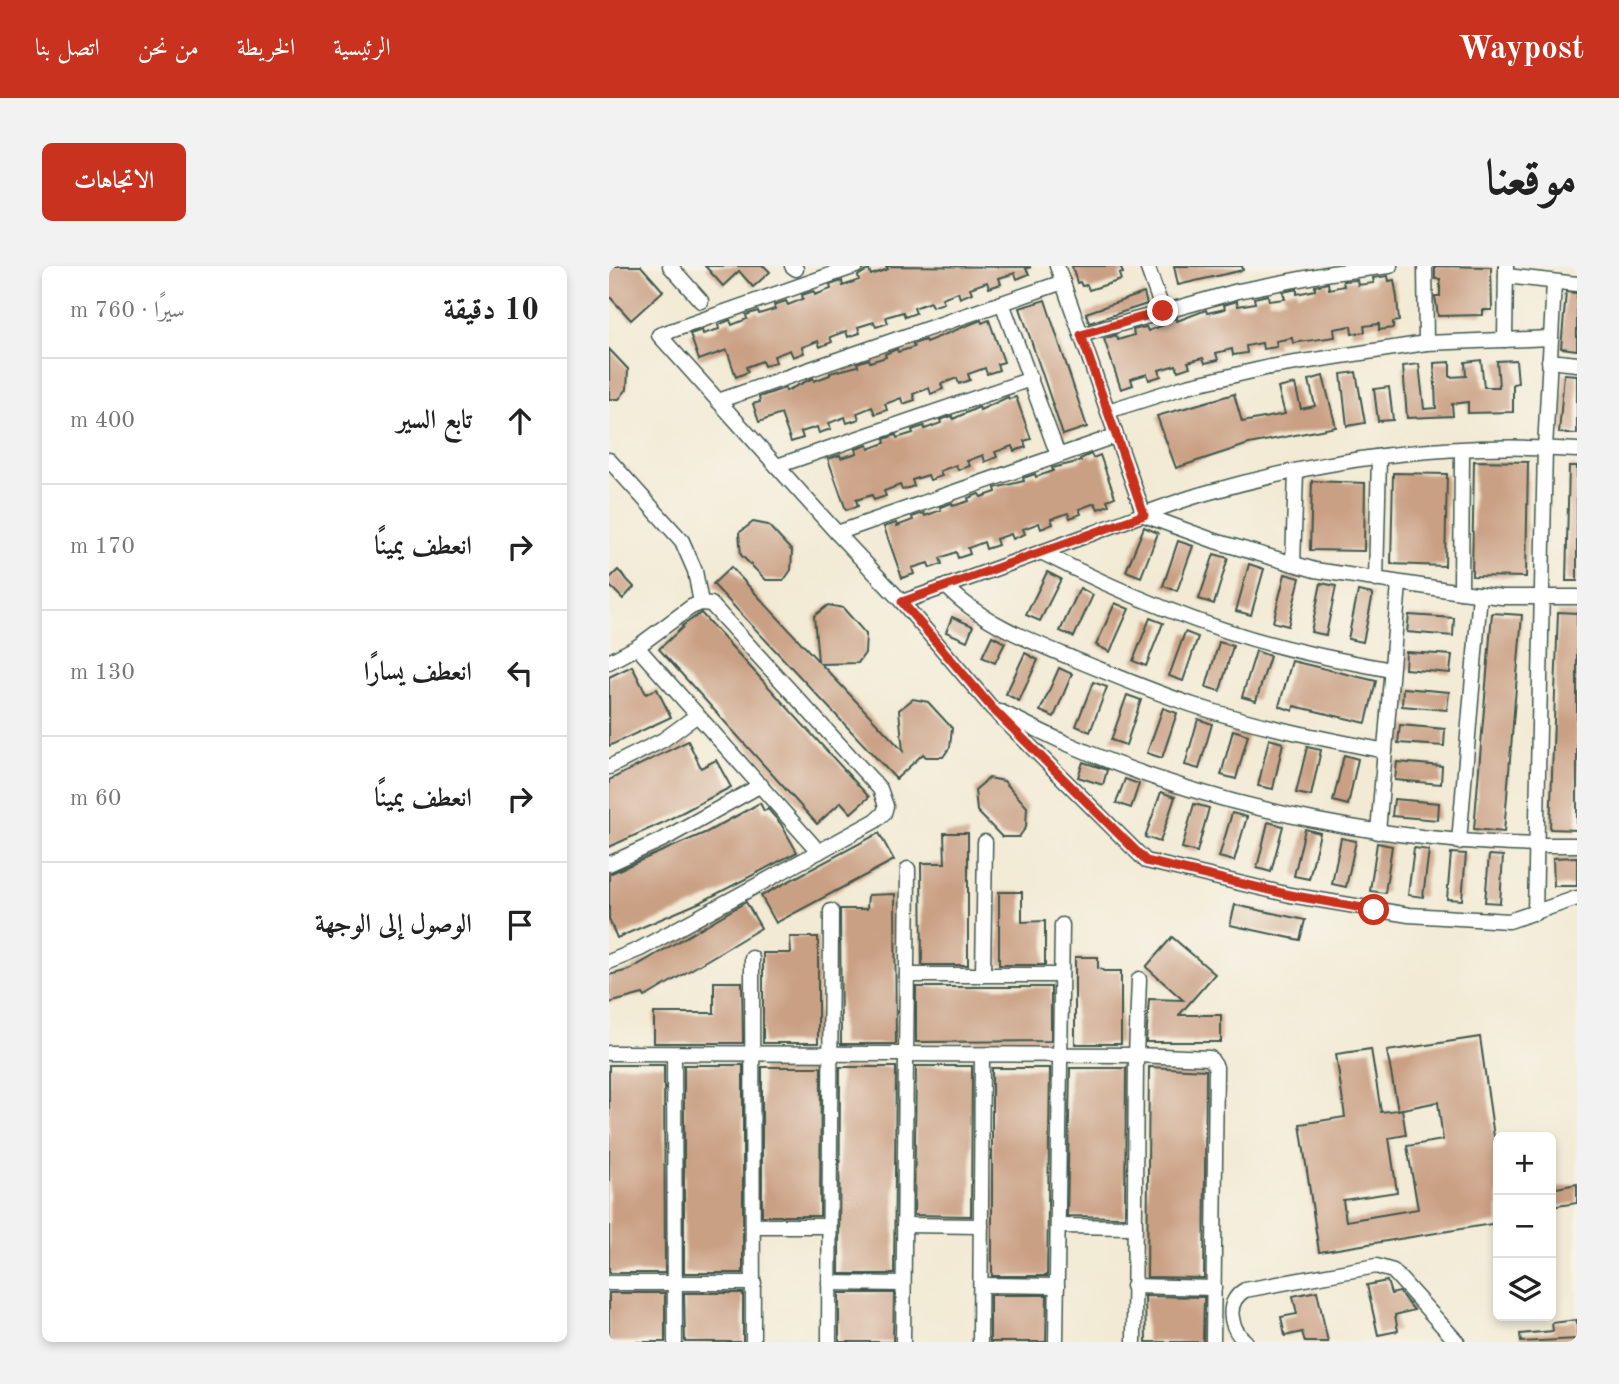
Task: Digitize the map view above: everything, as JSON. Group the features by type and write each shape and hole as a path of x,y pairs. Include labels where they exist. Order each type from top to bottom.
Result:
{"street":[{"path":"670,266 701,301"},
{"path":"856,266 659,335 902,602 992,708 1146,861 1290,895 1374,910 1497,922 1535,913 1577,897"},
{"path":"1057,266 1144,515 1215,541 1293,564 1376,580 1480,594 1577,597"},
{"path":"1147,266 1163,311"},
{"path":"1081,335 1238,290 1331,273 1390,266"},
{"path":"1425,266 1426,343"},
{"path":"1505,340 1506,271 1554,282 1577,284"},
{"path":"718,401 1063,282"},
{"path":"1535,913 1545,448 1554,282"},
{"path":"1002,303 1058,455"},
{"path":"1108,411 1187,386 1270,367 1426,343 1551,338"},
{"path":"1549,362 1577,364"},
{"path":"777,466 1031,379"},
{"path":"837,533 1115,436"},
{"path":"902,602 1204,494 1296,472 1379,457 1425,452 1545,448 1577,450"},
{"path":"1461,592 1462,451"},
{"path":"1376,580 1379,457"},
{"path":"609,460 682,541 695,571 701,603"},
{"path":"1293,564 1296,472"},
{"path":"1041,552 1104,584 1229,631 1310,654 1391,670"},
{"path":"1378,832 1399,584"},
{"path":"946,586 963,604 1029,639 1195,706 1385,751"},
{"path":"1459,842 1480,594"},
{"path":"609,662 637,647 691,607 701,603 711,604 883,794 886,806 880,817 819,852 640,949 609,962"},
{"path":"637,647 819,852"},
{"path":"992,708 1069,744 1145,774 1303,818 1378,832 1459,842 1577,845"},
{"path":"609,767 663,740 697,716"},
{"path":"609,864 684,828 761,785"},
{"path":"983,975 985,842"},
{"path":"903,1342 908,869"},
{"path":"1535,898 1577,897"},
{"path":"829,1342 831,911"},
{"path":"1056,1342 1062,925"},
{"path":"752,958 750,1054 754,1226 753,1342"},
{"path":"907,975 1061,975"},
{"path":"1134,1342 1139,979"},
{"path":"609,1053 1207,1057 1215,1062 1213,1342"},
{"path":"674,1054 675,1342"},
{"path":"980,1342 982,1055"},
{"path":"904,1225 981,1226"},
{"path":"754,1226 829,1226"},
{"path":"1058,1226 1135,1227"},
{"path":"1246,1342 1234,1331 1231,1312 1236,1298 1245,1290 1376,1266 1393,1271 1457,1342"},
{"path":"609,1283 754,1283"},
{"path":"829,1283 902,1284"},
{"path":"981,1285 1057,1286"},
{"path":"1133,1286 1214,1288"}],"building":[{"path":"609,266 641,266 663,291 631,320 609,296"},
{"path":"705,266 764,266 770,272 753,287 739,271 723,286"},
{"path":"886,266 1031,267 1026,269 1029,274 1017,279 1015,273 999,278 1001,284 989,288 987,282 970,288 972,293 960,298 958,292 942,298 944,303 932,307 930,302 914,308 916,313 905,317 903,312 886,317 888,323 876,327 874,322 858,327 860,333 848,337 846,331 830,337 832,342 820,347 818,341 802,347 804,353 793,357 790,350 774,356 776,362 764,366 762,361 746,367 748,372 736,377 727,350 699,360 690,334 702,330 703,334 719,329 718,325 730,320 732,325 747,319 746,315 775,309 774,305 786,301 788,305 803,299 802,295 814,291 815,295 842,281 843,286 859,280 858,276 864,272 869,270 871,275 888,269"},
{"path":"1072,266 1120,266 1123,273 1119,274 1121,280 1089,290 1087,285 1077,283"},
{"path":"1174,266 1242,266 1243,270 1178,285"},
{"path":"1435,266 1491,267 1492,310 1483,310 1483,315 1438,316 1435,296 1440,296 1440,279 1435,279"},
{"path":"1388,276 1389,281 1394,280 1397,298 1399,321 1393,322 1393,328 1379,330 1379,324 1364,326 1365,332 1352,334 1351,326 1334,329 1335,337 1293,343 1292,338 1276,341 1277,347 1263,349 1262,343 1246,346 1247,353 1233,355 1232,349 1216,353 1218,360 1205,363 1203,358 1188,362 1190,367 1178,371 1176,365 1159,370 1161,376 1149,380 1147,374 1131,379 1133,385 1121,389 1104,339 1116,335 1118,340 1134,335 1133,330 1146,327 1148,331 1177,318 1177,321 1206,310 1207,313 1225,309 1224,305 1237,301 1238,306 1255,303 1254,298 1268,295 1269,301 1285,299 1283,292 1297,289 1297,294 1315,290 1315,286 1328,283 1329,289 1344,286 1343,281 1357,280 1358,285 1374,283 1373,278"},
{"path":"1566,292 1577,293 1577,350 1561,348"},
{"path":"1144,293 1147,304 1089,323 1086,313"},
{"path":"1045,300 1087,427 1063,435 1020,308"},
{"path":"981,320 982,323 989,320 1004,362 997,364 999,370 987,374 985,368 968,374 970,380 959,384 957,378 941,384 943,389 931,394 929,388 913,394 915,400 903,404 901,398 885,404 887,410 875,414 872,407 857,413 859,419 847,423 845,417 829,423 831,429 819,433 817,427 801,432 803,438 791,442 781,414 759,422 753,404 760,402 759,397 785,388 786,391 813,378 814,381 830,373 858,366 857,363 869,359 870,362 886,357 885,354 897,349 898,352 914,347 913,344 925,340 926,342"},
{"path":"609,349 628,369 627,389 619,399 609,399"},
{"path":"1481,360 1484,387 1499,387 1497,361 1516,360 1518,383 1513,384 1513,412 1468,413 1468,402 1452,404 1453,416 1407,418 1403,366 1419,364 1424,409 1436,408 1434,363 1450,362 1450,377 1466,376 1465,362"},
{"path":"1356,372 1365,423 1347,426 1341,374"},
{"path":"1564,374 1577,375 1577,434 1559,433"},
{"path":"1323,376 1336,427 1249,444 1176,468 1157,416 1234,394 1242,422 1285,414 1278,388 1295,384 1301,409 1315,406 1309,380"},
{"path":"1389,387 1393,420 1378,421 1374,389"},
{"path":"1008,397 1016,397 1031,439 1024,441 1026,447 1014,451 1012,446 995,452 997,457 985,462 983,455 967,461 970,466 958,470 956,465 940,471 942,476 930,480 928,475 912,480 914,486 902,490 900,485 884,491 886,496 874,500 872,495 856,500 858,506 846,510 828,459 857,453 856,449 868,445 869,449 885,443 884,439 913,433 912,430 924,426 925,429 941,423 940,420 952,416 953,419 979,407 980,410"},
{"path":"1091,454 1093,458 1100,455 1115,497 1107,500 1109,505 1098,509 1095,503 1079,509 1081,514 1070,518 1068,513 1051,519 1053,524 1041,529 1039,523 1023,529 1025,534 1013,539 1011,534 996,539 998,545 986,549 984,542 968,548 970,554 958,558 956,552 940,558 942,564 930,568 928,563 912,568 914,574 902,578 884,527 896,523 897,526 913,520 912,517 924,513 925,516 952,503 953,506 969,501 968,498 979,494 981,497 996,492 995,488 1024,481 1023,478 1035,474 1036,477 1053,471 1052,468 1081,461 1080,459"},
{"path":"1474,461 1528,462 1526,577 1472,576"},
{"path":"1569,466 1577,466 1577,581 1566,581"},
{"path":"1393,473 1447,474 1445,566 1391,564"},
{"path":"1312,481 1365,483 1364,551 1310,550"},
{"path":"753,522 768,525 792,551 791,570 784,580 766,580 741,555 739,533"},
{"path":"1144,527 1158,533 1141,577 1126,571"},
{"path":"1178,541 1193,546 1177,591 1163,586"},
{"path":"1214,554 1228,558 1214,604 1199,599"},
{"path":"1249,564 1264,569 1251,615 1236,611"},
{"path":"731,567 818,661 814,616 828,605 843,608 866,634 865,653 858,663 821,664 903,751 899,710 913,699 928,702 952,728 950,747 943,757 926,757 923,754 896,779 713,584"},
{"path":"618,570 634,587 623,599 609,585 609,579"},
{"path":"1047,572 1061,579 1040,621 1026,615"},
{"path":"1285,574 1300,578 1288,626 1273,622"},
{"path":"1321,583 1336,586 1326,635 1311,632"},
{"path":"1080,588 1093,595 1074,637 1060,631"},
{"path":"1358,591 1373,594 1363,642 1348,639"},
{"path":"1115,603 1129,609 1110,652 1096,645"},
{"path":"1558,612 1577,613 1577,830 1550,829"},
{"path":"701,613 869,797 851,813 841,802 817,824 659,649 682,626"},
{"path":"1492,613 1522,615 1504,832 1474,829"},
{"path":"1409,615 1454,618 1453,636 1407,632"},
{"path":"952,617 973,626 967,641 946,632"},
{"path":"1150,618 1163,623 1146,666 1133,661"},
{"path":"1185,632 1198,637 1183,681 1169,676"},
{"path":"992,636 1005,643 995,663 982,657"},
{"path":"1219,642 1233,646 1220,691 1206,687"},
{"path":"1256,651 1270,656 1256,701 1242,697"},
{"path":"1406,652 1452,655 1450,673 1405,669"},
{"path":"1025,653 1038,660 1019,701 1006,694"},
{"path":"1292,661 1376,681 1366,723 1294,706 1293,711 1279,706"},
{"path":"632,666 646,694 657,689 671,717 609,746 609,677"},
{"path":"1059,668 1072,674 1054,717 1040,711"},
{"path":"1093,682 1107,687 1090,732 1076,726"},
{"path":"1403,688 1449,692 1447,710 1402,706"},
{"path":"1127,695 1141,700 1126,745 1111,740"},
{"path":"1163,708 1177,713 1162,758 1147,753"},
{"path":"1198,719 1212,724 1199,769 1185,765"},
{"path":"1400,725 1445,729 1444,746 1398,743"},
{"path":"1233,730 1248,735 1236,779 1221,775"},
{"path":"1269,739 1283,743 1273,789 1258,786"},
{"path":"688,741 701,768 716,760 731,787 609,847 609,780"},
{"path":"1307,747 1321,750 1311,796 1296,793"},
{"path":"1344,755 1358,759 1348,805 1333,801"},
{"path":"1083,762 1107,770 1103,785 1078,777"},
{"path":"1397,762 1442,766 1441,784 1395,780"},
{"path":"989,778 1004,781 1027,807 1026,827 1019,837 1002,837 977,811 975,790"},
{"path":"1125,779 1139,784 1131,808 1116,803"},
{"path":"1161,792 1175,797 1160,842 1145,837"},
{"path":"1394,799 1439,803 1438,820 1392,816"},
{"path":"760,803 764,811 768,809 781,824 797,852 703,901 617,938 609,919 609,874 707,832"},
{"path":"1194,804 1209,808 1197,852 1182,848"},
{"path":"1232,813 1247,817 1234,861 1219,857"},
{"path":"1268,822 1283,826 1271,872 1257,868"},
{"path":"1305,829 1320,833 1309,879 1294,876"},
{"path":"879,833 894,860 776,923 761,896"},
{"path":"944,833 968,833 968,965 922,965 921,863 945,863"},
{"path":"1341,838 1356,841 1346,887 1332,884"},
{"path":"1377,843 1392,846 1385,893 1370,891"},
{"path":"1414,848 1429,850 1423,897 1408,895"},
{"path":"1451,853 1466,854 1462,900 1447,899"},
{"path":"1489,855 1503,856 1500,903 1485,902"},
{"path":"1577,857 1577,886 1554,886 1553,858"},
{"path":"999,892 1022,892 1022,922 1045,921 1045,965 999,965"},
{"path":"895,894 896,1044 841,1044 840,909 867,909 868,895"},
{"path":"746,902 761,928 645,997 643,994 609,1003 609,975 629,970"},
{"path":"1235,905 1305,920 1300,940 1230,925"},
{"path":"790,937 818,937 818,1043 763,1043 763,953 791,953"},
{"path":"1172,937 1215,974 1179,1015 1221,1015 1221,1042 1146,1042 1149,999 1183,1000 1146,967"},
{"path":"1075,957 1098,957 1098,968 1104,971 1121,971 1121,1044 1075,1044"},
{"path":"714,982 742,982 743,1043 654,1043 654,1013 714,1013"},
{"path":"916,987 1051,987 1051,1041 916,1042"},
{"path":"1480,1037 1493,1132 1493,1224 1319,1252 1300,1124 1345,1117 1336,1054 1371,1049 1381,1112 1398,1110 1387,1051","holes":["1438,1102 1443,1140 1407,1146 1418,1209 1346,1221 1343,1200 1397,1192 1389,1138 1406,1135 1402,1109"]},
{"path":"609,1065 664,1065 665,1273 609,1273"},
{"path":"684,1065 743,1065 743,1273 684,1273"},
{"path":"916,1066 972,1066 971,1216 914,1215"},
{"path":"762,1067 821,1067 820,1216 762,1216"},
{"path":"840,1067 896,1067 894,1274 839,1274"},
{"path":"1149,1067 1206,1070 1204,1278 1147,1277"},
{"path":"992,1068 1050,1068 1047,1276 992,1276"},
{"path":"1070,1068 1126,1068 1125,1217 1067,1216"},
{"path":"1577,1184 1577,1203 1556,1206 1556,1188"},
{"path":"1387,1281 1391,1294 1399,1292 1414,1310 1395,1315 1398,1331 1378,1335 1367,1285"},
{"path":"1317,1291 1328,1342 1305,1342 1302,1332 1285,1336 1281,1317 1297,1314 1293,1296"},
{"path":"609,1293 665,1293 665,1342 609,1342"},
{"path":"684,1293 743,1293 743,1342 685,1342"},
{"path":"839,1293 894,1293 893,1342 839,1342"},
{"path":"990,1295 1047,1295 1046,1342 990,1342"},
{"path":"1145,1296 1204,1297 1203,1342 1146,1342"},
{"path":"1577,1320 1577,1339 1521,1342 1520,1334 1553,1331 1552,1323"}],"route":[{"path":"1163,311 1081,335 1144,515 902,602 992,708 1146,861 1290,895 1374,910"}]}
